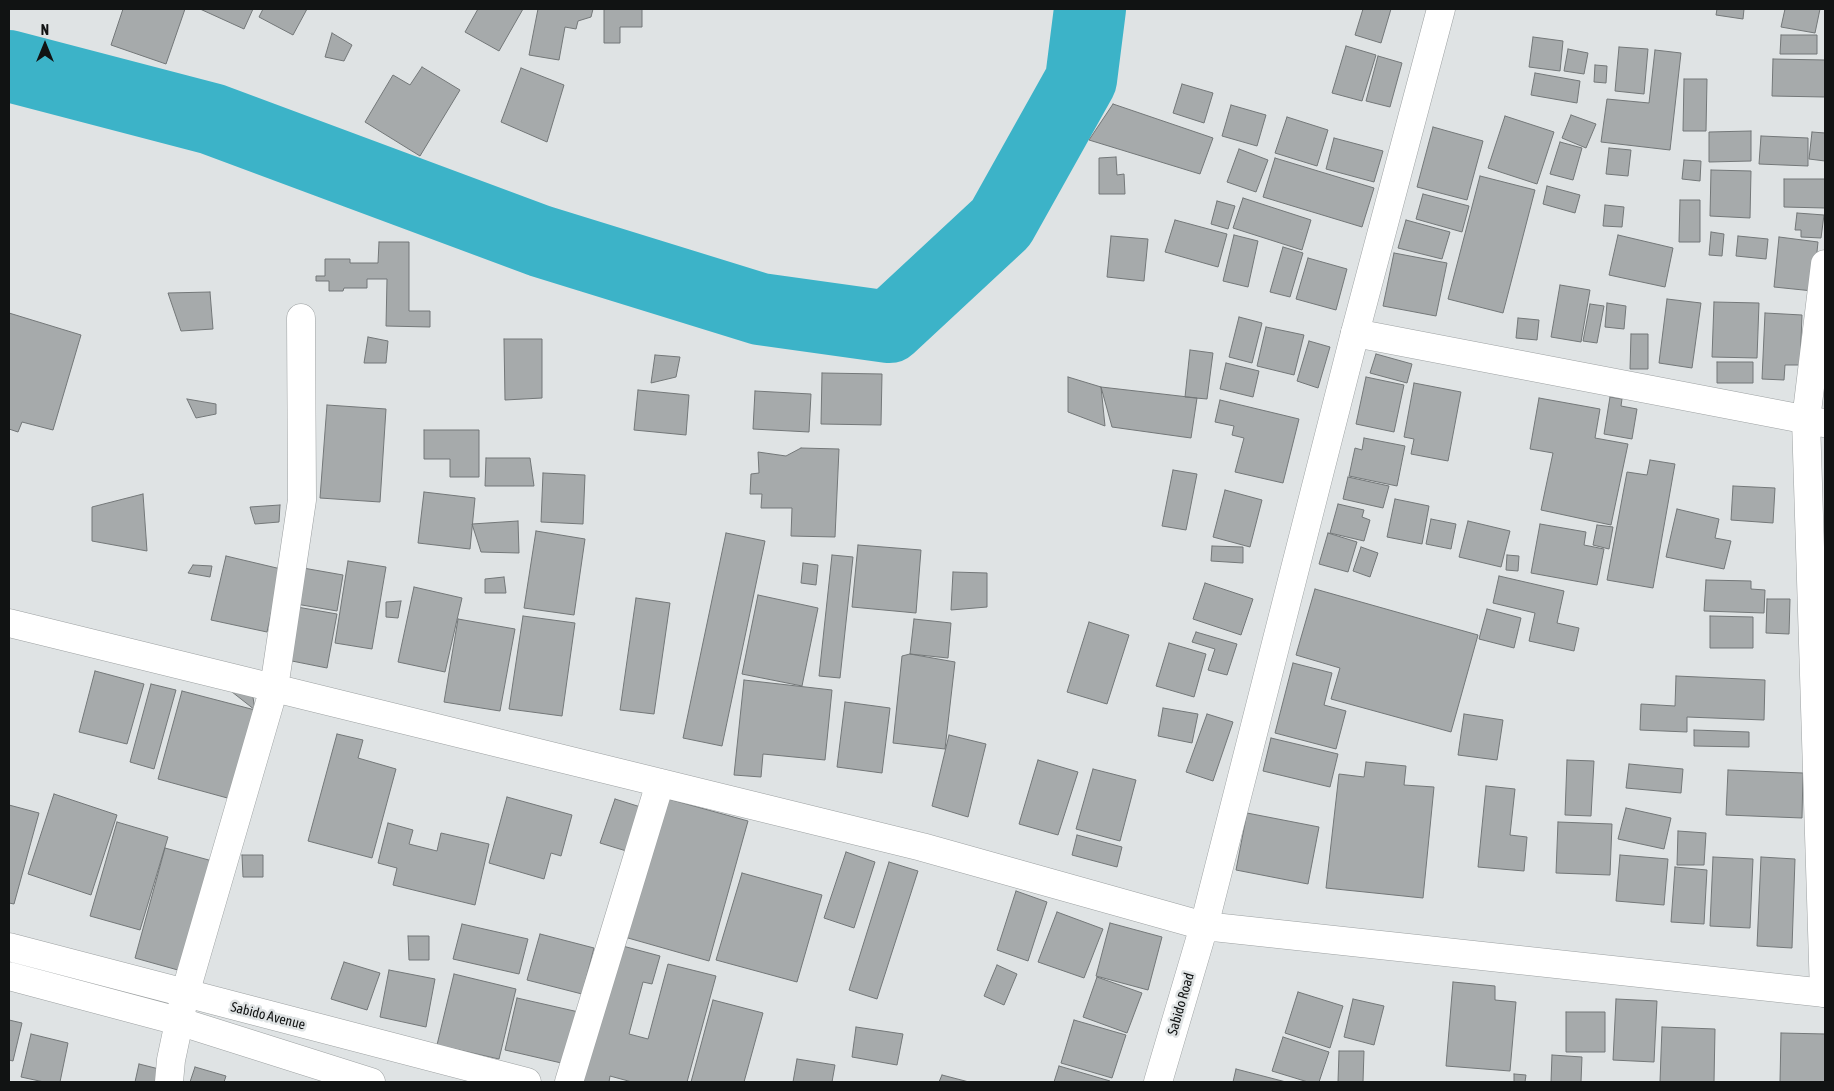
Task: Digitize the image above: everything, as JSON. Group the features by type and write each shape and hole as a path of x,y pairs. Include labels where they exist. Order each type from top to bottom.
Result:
{"street":[{"name":"Sabido Road","path":"1158,1082 1204,926 1355,333 1441,9"},
{"path":"9,623 922,847 1204,926 1825,993 1816,422 1825,264"},
{"path":"169,1082 178,1021 185,994 274,688 302,500 301,318"},
{"path":"1355,333 1816,422"},
{"path":"569,1082 660,783"},
{"name":"Sabido Avenue","path":"9,947 527,1082"},
{"path":"9,976 178,1021 371,1082"}],"building":[{"path":"123,9 185,9 166,64 111,45"},
{"path":"200,9 253,9 244,29"},
{"path":"263,9 307,9 293,35 259,17"},
{"path":"478,9 523,9 499,51 465,32"},
{"path":"538,9 593,9 591,17 578,21 576,29 565,27 559,60 529,55"},
{"path":"604,9 642,9 642,27 620,27 620,43 604,43"},
{"path":"1363,9 1391,9 1381,43 1355,35"},
{"path":"1717,9 1744,9 1743,19 1716,15"},
{"path":"1785,9 1820,9 1815,33 1781,27"},
{"path":"332,33 352,45 344,61 325,57"},
{"path":"1781,35 1817,35 1817,54 1780,54"},
{"path":"1533,37 1563,41 1560,71 1529,67"},
{"path":"1346,46 1376,55 1362,101 1332,93"},
{"path":"1619,47 1648,49 1644,94 1615,91"},
{"path":"1568,49 1588,53 1584,74 1564,71"},
{"path":"1655,50 1681,53 1670,150 1601,142 1607,99 1649,103"},
{"path":"1378,56 1402,63 1390,107 1366,101"},
{"path":"1773,59 1825,60 1825,97 1772,96"},
{"path":"1595,65 1607,66 1606,83 1594,82"},
{"path":"422,67 460,90 420,156 365,122 393,75 410,85"},
{"path":"521,68 564,85 547,142 501,122"},
{"path":"1535,73 1580,81 1577,103 1531,95"},
{"path":"1684,79 1707,79 1706,131 1683,131"},
{"path":"1182,84 1213,93 1204,123 1173,113"},
{"path":"1113,104 1213,138 1200,174 1089,140"},
{"path":"1231,105 1266,115 1257,146 1222,136"},
{"path":"1571,115 1596,124 1586,148 1562,138"},
{"path":"1505,116 1554,132 1537,184 1488,168"},
{"path":"1287,117 1328,130 1317,166 1275,153"},
{"path":"1433,127 1483,141 1467,200 1417,187"},
{"path":"1751,131 1751,161 1709,162 1709,132"},
{"path":"1812,132 1825,133 1825,161 1809,159"},
{"path":"1761,136 1808,138 1808,166 1759,164"},
{"path":"1334,138 1383,151 1374,182 1326,169"},
{"path":"1560,142 1582,148 1573,180 1550,174"},
{"path":"1609,148 1631,150 1628,176 1606,174"},
{"path":"1239,149 1268,160 1256,192 1227,182"},
{"path":"1116,157 1117,175 1124,174 1125,194 1099,194 1099,158"},
{"path":"1275,158 1374,188 1362,227 1263,197"},
{"path":"1684,160 1701,161 1700,181 1682,179"},
{"path":"1711,170 1751,171 1750,218 1710,216"},
{"path":"1480,176 1535,190 1503,313 1448,299"},
{"path":"1784,179 1825,179 1825,208 1784,207"},
{"path":"1547,186 1580,195 1575,213 1543,204"},
{"path":"1423,194 1469,206 1462,232 1416,219"},
{"path":"1243,198 1311,220 1302,250 1233,228"},
{"path":"1680,200 1700,200 1700,242 1679,242"},
{"path":"1217,201 1235,206 1228,229 1211,224"},
{"path":"1605,205 1624,207 1622,227 1603,226"},
{"path":"1797,213 1824,215 1821,238 1801,237 1801,230 1795,230"},
{"path":"1175,220 1227,234 1218,267 1165,252"},
{"path":"1406,220 1450,232 1442,259 1398,248"},
{"path":"1711,232 1724,234 1722,256 1709,255"},
{"path":"1234,235 1258,241 1248,287 1223,281"},
{"path":"1618,235 1673,248 1665,287 1609,275"},
{"path":"1111,236 1148,239 1144,281 1107,277"},
{"path":"1738,236 1768,239 1766,259 1736,256"},
{"path":"1779,237 1818,242 1813,291 1774,287"},
{"path":"379,242 409,242 409,311 430,311 430,327 386,326 387,279 367,279 367,288 344,288 343,291 329,291 329,281 316,281 316,276 325,276 325,259 350,259 350,263 378,263"},
{"path":"1283,247 1303,253 1290,297 1270,292"},
{"path":"1394,253 1447,263 1436,316 1383,306"},
{"path":"1308,258 1347,269 1336,310 1296,299"},
{"path":"1560,285 1590,290 1581,342 1551,337"},
{"path":"210,292 213,329 181,331 168,293"},
{"path":"1667,299 1701,303 1692,368 1659,363"},
{"path":"1714,302 1759,303 1757,358 1712,357"},
{"path":"1607,303 1626,306 1624,329 1605,327"},
{"path":"1590,304 1604,306 1597,343 1583,341"},
{"path":"9,313 81,335 53,430 22,422 18,432 9,429"},
{"path":"1765,313 1802,315 1800,365 1785,365 1784,380 1762,379"},
{"path":"1239,317 1262,323 1252,363 1229,357"},
{"path":"1518,318 1539,320 1537,340 1516,338"},
{"path":"1266,327 1304,335 1294,375 1257,366"},
{"path":"1631,334 1648,334 1648,369 1630,369"},
{"path":"368,337 388,341 386,363 364,363"},
{"path":"504,339 542,339 542,398 505,400"},
{"path":"1309,341 1330,347 1318,388 1297,381"},
{"path":"1190,350 1213,353 1207,399 1185,397"},
{"path":"1376,354 1412,364 1407,383 1370,373"},
{"path":"655,355 680,357 676,377 651,383"},
{"path":"1717,362 1753,362 1753,383 1717,383"},
{"path":"1226,363 1259,371 1253,397 1220,389"},
{"path":"822,373 882,374 881,425 821,424"},
{"path":"1068,377 1101,387 1105,426 1068,412"},
{"path":"1366,377 1404,385 1394,432 1356,424"},
{"path":"1414,383 1461,392 1448,461 1411,454 1414,439 1404,437"},
{"path":"1101,387 1197,398 1191,438 1112,427"},
{"path":"638,390 689,395 686,435 634,430"},
{"path":"755,391 811,394 809,432 753,429"},
{"path":"1610,397 1622,399 1621,406 1637,409 1632,439 1604,434"},
{"path":"1539,398 1600,409 1595,438 1628,444 1611,525 1541,510 1553,453 1530,449"},
{"path":"187,399 216,404 216,414 196,418"},
{"path":"1220,400 1299,419 1283,483 1235,472 1244,438 1232,435 1234,426 1215,422"},
{"path":"327,405 386,409 380,502 320,498"},
{"path":"424,430 479,430 479,477 450,477 450,459 424,459"},
{"path":"1364,438 1405,446 1397,486 1349,476 1355,448 1362,450"},
{"path":"801,448 839,449 835,537 791,536 792,508 761,508 762,494 750,494 751,474 759,473 758,452 786,456"},
{"path":"486,458 530,458 534,486 485,486"},
{"path":"1650,460 1675,464 1653,588 1607,580 1627,472 1647,475"},
{"path":"1173,470 1197,474 1186,530 1162,526"},
{"path":"543,473 585,475 583,524 541,522"},
{"path":"1348,477 1389,486 1383,508 1343,499"},
{"path":"1733,486 1775,488 1773,523 1731,520"},
{"path":"1225,490 1262,500 1250,547 1213,537"},
{"path":"424,492 475,498 470,549 418,543"},
{"path":"143,494 147,551 92,541 92,507"},
{"path":"1395,499 1429,506 1422,544 1387,537"},
{"path":"1338,504 1364,510 1362,517 1370,520 1364,541 1330,533"},
{"path":"280,505 279,522 255,524 250,507"},
{"path":"1677,509 1719,519 1715,538 1731,541 1724,569 1666,557"},
{"path":"1431,519 1456,524 1451,549 1426,544"},
{"path":"518,521 519,553 481,552 472,524"},
{"path":"1468,521 1510,531 1501,567 1459,557"},
{"path":"1540,524 1586,532 1584,545 1604,549 1597,585 1531,573"},
{"path":"1597,525 1613,527 1609,549 1593,545"},
{"path":"536,531 585,539 574,615 524,608"},
{"path":"726,533 765,541 722,746 683,738"},
{"path":"1328,533 1357,542 1348,572 1319,564"},
{"path":"858,545 921,550 916,613 852,607"},
{"path":"1212,546 1243,547 1243,563 1211,561"},
{"path":"1361,547 1378,553 1370,577 1353,571"},
{"path":"832,555 853,557 840,678 819,676"},
{"path":"1507,555 1519,556 1518,571 1506,570"},
{"path":"226,556 281,569 267,632 211,620"},
{"path":"348,561 386,567 372,649 335,643"},
{"path":"803,563 818,565 816,585 801,583"},
{"path":"193,565 212,566 210,577 188,573"},
{"path":"303,568 343,575 337,611 296,604"},
{"path":"953,572 987,573 987,607 951,610"},
{"path":"1499,576 1564,591 1557,623 1579,628 1574,651 1529,641 1535,613 1493,603"},
{"path":"504,577 506,593 485,593 485,579"},
{"path":"1706,580 1751,581 1751,589 1765,590 1764,613 1704,611"},
{"path":"1205,583 1253,599 1241,635 1193,619"},
{"path":"414,587 462,598 445,672 398,662"},
{"path":"1315,589 1478,635 1451,732 1331,699 1340,668 1296,655"},
{"path":"758,595 818,608 802,686 742,674"},
{"path":"636,598 670,603 654,714 620,710"},
{"path":"1767,599 1790,599 1789,634 1766,633"},
{"path":"401,601 398,618 386,617 386,602"},
{"path":"297,607 337,614 327,668 287,660"},
{"path":"1487,609 1521,618 1514,648 1479,639"},
{"path":"523,616 575,623 562,716 509,709"},
{"path":"1710,616 1753,617 1753,648 1710,648"},
{"path":"458,619 515,629 500,711 444,702"},
{"path":"914,619 951,623 948,658 910,654"},
{"path":"1089,622 1129,635 1107,704 1067,692"},
{"path":"1196,632 1237,644 1227,675 1208,670 1215,649 1192,642"},
{"path":"1169,643 1206,654 1194,697 1156,686"},
{"path":"910,654 955,662 945,749 893,743 902,656"},
{"path":"1293,663 1332,673 1324,705 1346,711 1336,749 1275,733"},
{"path":"95,671 144,684 127,744 79,732"},
{"path":"1676,676 1765,680 1764,720 1687,717 1687,732 1640,730 1641,704 1675,706"},
{"path":"744,680 832,690 825,760 763,754 761,777 734,775"},
{"path":"151,684 176,690 154,769 130,762"},
{"path":"227,688 252,691 255,710"},
{"path":"182,691 255,710 231,799 158,779"},
{"path":"845,702 890,708 882,773 837,767"},
{"path":"1163,708 1198,714 1192,743 1158,736"},
{"path":"1207,714 1233,722 1213,781 1186,772"},
{"path":"1464,714 1503,720 1497,760 1458,755"},
{"path":"1694,730 1749,732 1749,747 1694,746"},
{"path":"337,734 363,740 358,758 396,769 372,858 308,841"},
{"path":"949,735 986,744 968,817 932,806"},
{"path":"1271,738 1338,754 1330,787 1263,771"},
{"path":"1038,760 1078,772 1058,835 1019,824"},
{"path":"1567,760 1594,761 1591,816 1565,815"},
{"path":"1366,762 1406,766 1404,785 1434,787 1423,898 1326,888 1339,774 1364,777"},
{"path":"1629,764 1683,769 1681,793 1626,788"},
{"path":"1093,769 1136,780 1120,841 1076,829"},
{"path":"1728,770 1803,773 1802,818 1726,815"},
{"path":"1486,786 1515,789 1510,835 1527,837 1524,871 1478,867"},
{"path":"54,794 117,815 91,895 28,874"},
{"path":"507,797 572,815 561,856 551,853 544,879 489,863"},
{"path":"661,797 748,821 709,961 621,936"},
{"path":"615,799 647,809 633,853 600,843"},
{"path":"9,805 39,813 14,904 9,903"},
{"path":"1626,808 1671,818 1664,849 1618,839"},
{"path":"1247,813 1319,827 1308,884 1236,870"},
{"path":"117,822 168,837 140,930 90,916"},
{"path":"1558,822 1612,824 1610,875 1556,873"},
{"path":"388,823 413,830 409,844 437,851 441,833 489,844 475,905 393,885 397,868 378,863"},
{"path":"1678,831 1706,833 1704,865 1677,865"},
{"path":"1077,835 1122,847 1117,867 1072,855"},
{"path":"165,848 216,862 185,972 135,958"},
{"path":"846,852 875,862 854,928 824,918"},
{"path":"242,855 263,855 263,877 243,877"},
{"path":"1620,855 1668,859 1664,905 1616,901"},
{"path":"1713,857 1753,859 1750,928 1710,926"},
{"path":"1761,857 1795,859 1792,948 1757,946"},
{"path":"889,862 918,871 877,999 849,990"},
{"path":"1675,867 1707,870 1704,924 1671,922"},
{"path":"742,873 822,895 797,982 716,960"},
{"path":"1016,891 1047,902 1028,961 997,950"},
{"path":"1057,912 1103,929 1084,978 1038,962"},
{"path":"1110,923 1162,937 1148,990 1096,976"},
{"path":"462,924 528,939 519,974 453,959"},
{"path":"540,934 594,948 582,994 527,980"},
{"path":"408,936 429,936 429,960 409,960"},
{"path":"619,945 660,956 652,984 643,982 629,1034 648,1039 668,964 716,976 687,1082 632,1082 610,1076 609,1082 583,1082"},
{"path":"344,962 380,973 367,1010 331,999"},
{"path":"997,965 1017,974 1004,1005 984,996"},
{"path":"389,970 435,979 426,1027 380,1017"},
{"path":"454,974 516,989 499,1059 437,1045"},
{"path":"1097,977 1142,993 1127,1033 1083,1017"},
{"path":"1453,982 1495,986 1495,1000 1516,1002 1510,1071 1446,1066"},
{"path":"1298,992 1343,1006 1330,1048 1285,1033"},
{"path":"517,998 583,1013 570,1065 505,1050"},
{"path":"1353,999 1384,1006 1374,1045 1344,1037"},
{"path":"1616,999 1657,1001 1654,1062 1613,1060"},
{"path":"713,1000 763,1013 744,1082 691,1082"},
{"path":"1566,1012 1605,1012 1605,1052 1566,1052"},
{"path":"9,1020 22,1023 13,1061 9,1060"},
{"path":"1074,1020 1126,1035 1112,1078 1061,1063"},
{"path":"856,1027 903,1034 897,1065 852,1057"},
{"path":"1662,1027 1715,1029 1714,1082 1660,1082"},
{"path":"1781,1033 1825,1034 1825,1082 1780,1082"},
{"path":"31,1034 68,1043 60,1082 44,1082 21,1077"},
{"path":"1283,1037 1329,1052 1319,1082 1308,1082 1272,1071"},
{"path":"1339,1051 1364,1051 1363,1082 1338,1082"},
{"path":"1552,1055 1582,1057 1581,1082 1551,1082"},
{"path":"797,1059 835,1065 832,1082 793,1082"},
{"path":"139,1064 159,1069 156,1082 135,1082"},
{"path":"1059,1066 1110,1081 1110,1082 1054,1082"},
{"path":"195,1067 226,1076 224,1082 190,1082"},
{"path":"1236,1069 1286,1082 1233,1082"},
{"path":"1514,1074 1526,1075 1525,1082 1514,1082"},
{"path":"942,1075 969,1082 939,1082"}],"waterway":[{"path":"9,66 212,119 540,241 760,309 889,327 1001,223 1081,80 1090,9"}]}
